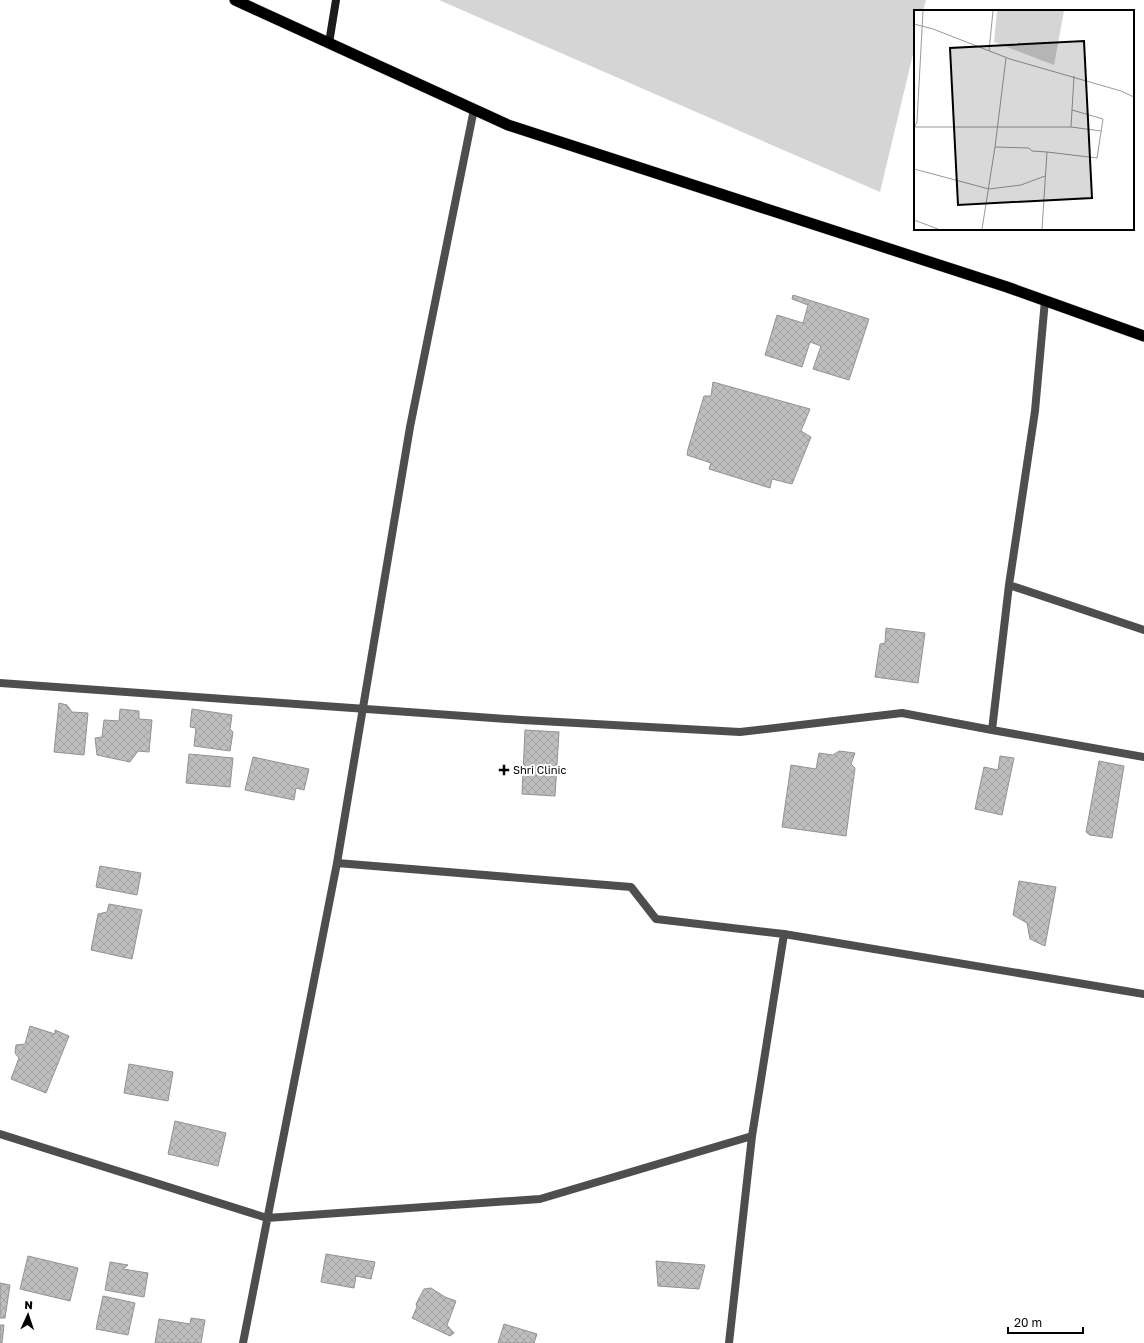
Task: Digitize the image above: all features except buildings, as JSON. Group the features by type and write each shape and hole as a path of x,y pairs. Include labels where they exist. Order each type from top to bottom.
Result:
{"highway":[{"path":"235,0 508,125 992,282 1144,336"}],"main road":[{"path":"329,43 336,0"}],"street":[{"path":"243,1343 337,863 410,427 474,109"},
{"path":"992,730 1009,585 1035,411 1045,300"},
{"path":"1009,585 1144,630"},
{"path":"0,683 522,720 740,732 902,713 1144,757"},
{"path":"337,863 630,887 656,919 784,934 1144,994"},
{"path":"729,1343 752,1136 784,934"},
{"path":"0,1134 267,1218 540,1199 752,1136"}],"shaded area":[{"path":"439,0 926,0 923,10 914,10 914,50 880,192"}],"place":[{"name":"Shri Clinic","path":"504,770"}]}
